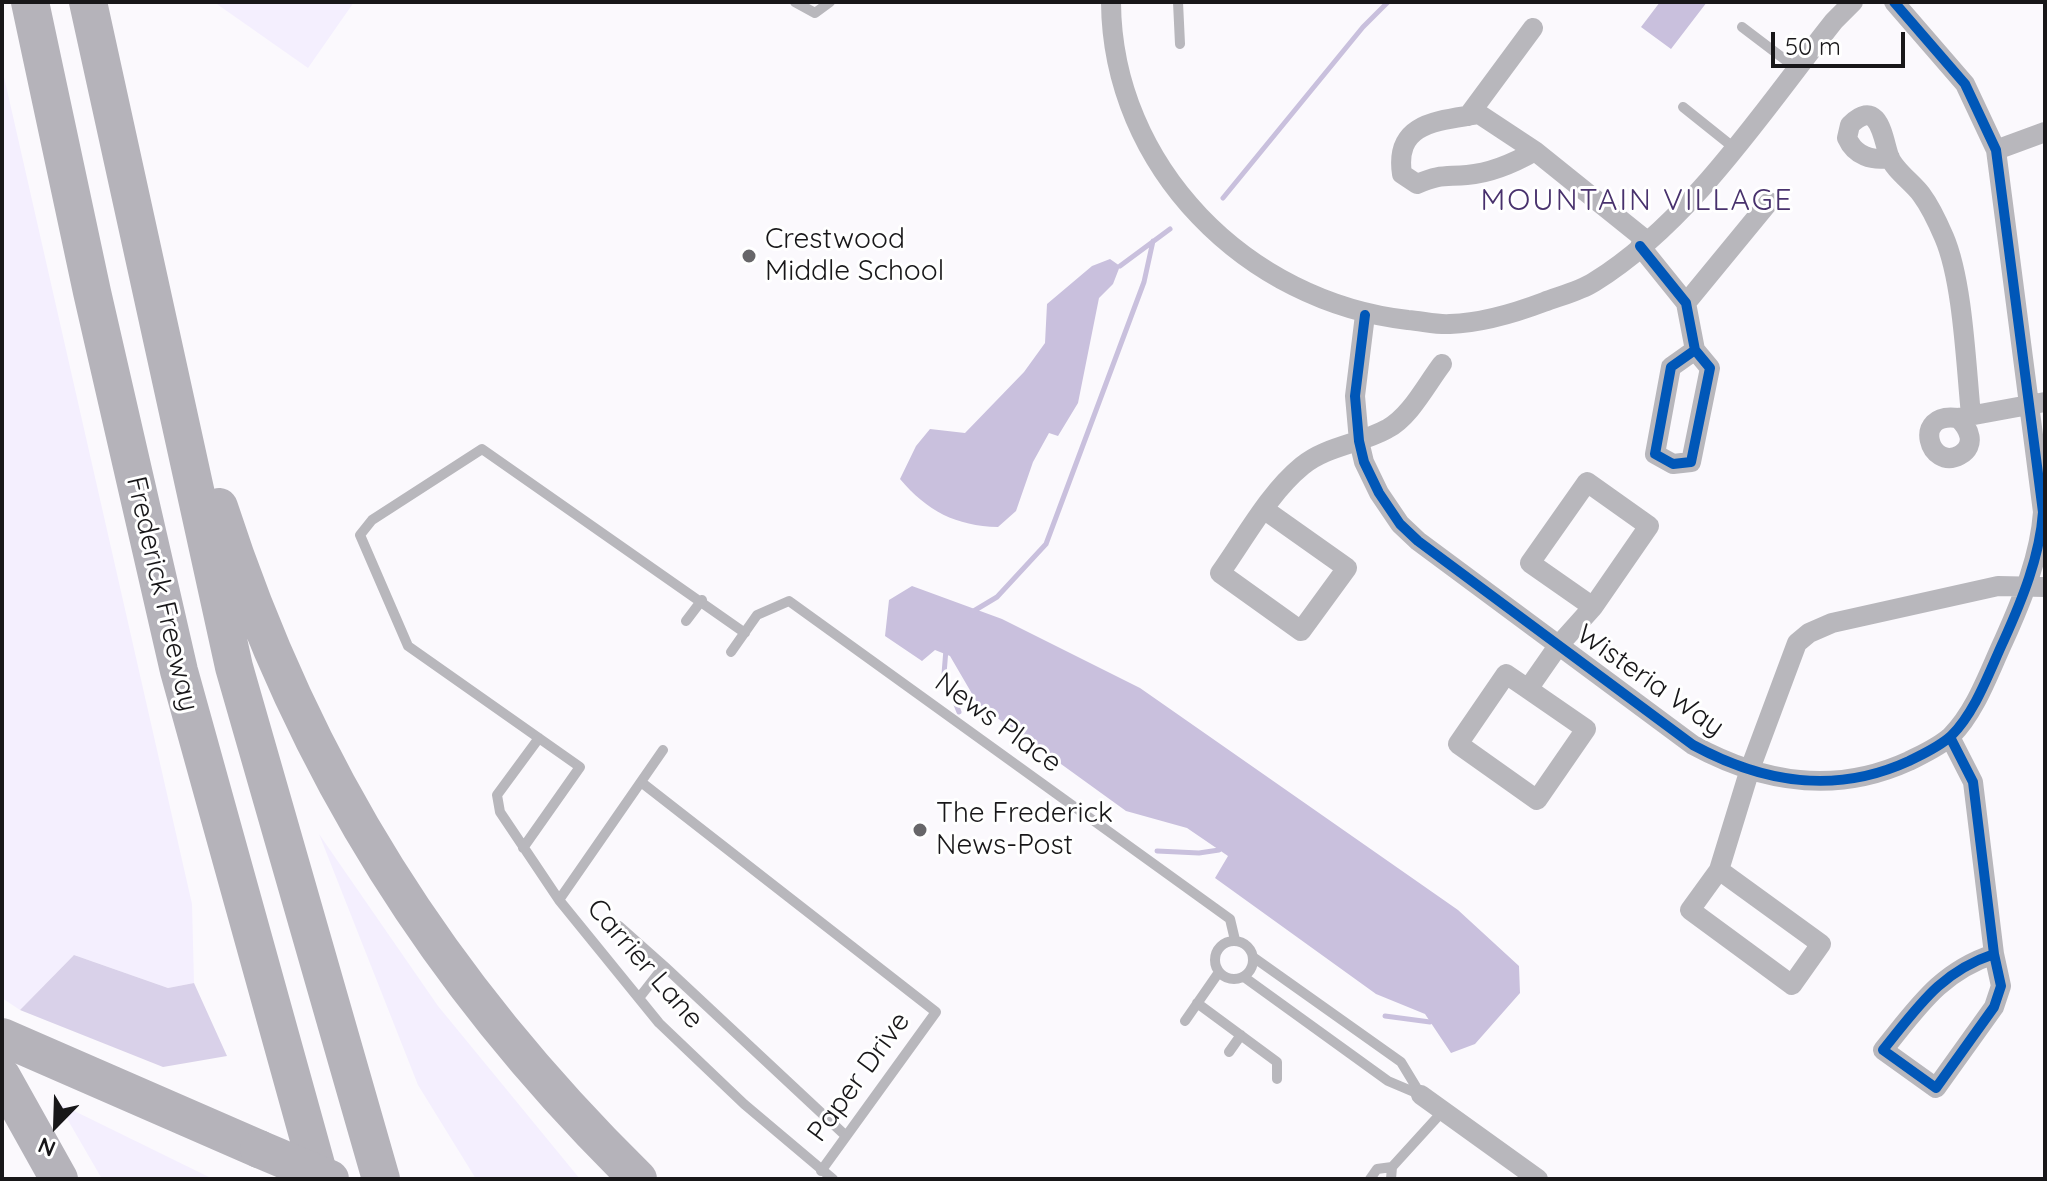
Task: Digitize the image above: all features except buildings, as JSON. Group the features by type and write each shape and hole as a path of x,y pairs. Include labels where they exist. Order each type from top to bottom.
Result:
{"highway":[{"name":"Frederick Freeway","path":"30,2 92,292 179,671 320,1179"},
{"path":"88,2 148,283 262,627 344,801 394,886 523,1059 638,1179"},
{"name":"Frederick Freeway","path":"148,283 234,667 381,1179"},
{"path":"2,1037 330,1179"},
{"path":"10,1092 59,1179"}],"street":[{"path":"1111,2 1119,77 1154,159 1176,191 1208,227 1267,273 1316,298 1365,315 1450,324 1518,311 1593,283 1644,243 1695,195 1853,2"},
{"name":"Wisteria Way","path":"1365,315 1355,396 1359,441 1379,493 1400,524 1418,541 1693,745 1750,769 1812,783 1844,781 1904,763 1950,737 1985,682 2035,586 2043,512 2038,404 1996,150 1965,84 1894,2"},
{"path":"1468,116 1533,28"},
{"path":"1535,151 1511,165 1467,175 1442,174 1417,184 1409,182 1402,174 1400,159 1406,138 1426,125 1479,114 1535,151 1644,243 1686,303 1695,350 1710,368 1691,462 1673,464 1655,454 1671,367 1695,350"},
{"path":"1996,150 2045,132"},
{"path":"1890,158 1923,196 1946,241 1961,316 1964,416 2038,404"},
{"path":"1686,303 1769,202"},
{"path":"1265,510 1347,568 1301,631 1220,573 1265,510 1303,465 1325,452 1389,428 1404,416 1442,364"},
{"path":"1528,689 1558,646 1593,607 1649,526 1587,482 1530,563 1593,607"},
{"path":"1719,870 1821,944 1792,985 1690,910 1719,870 1750,769 1797,643 1809,633 1832,623 1998,586 2035,586"},
{"path":"1506,674 1528,689 1586,729 1537,800 1458,744 1506,674"},
{"path":"1950,737 1973,782 1994,954 2001,986 1994,1007 1936,1088 1883,1050 1936,985 1965,964 1994,954"},
{"path":"1421,1095 1527,1176"}],"lane":[{"path":"795,2 815,13 830,2"},
{"path":"1178,2 1180,44"},
{"path":"1742,27 1796,68"},
{"path":"1683,107 1733,147"},
{"path":"523,848 580,767 408,646 360,535 372,520 482,449 745,633 731,652"},
{"path":"686,621 702,600"},
{"name":"News Place","path":"745,633 757,615 789,601 1230,919 1235,940"},
{"path":"539,738 497,795 500,812 559,900"},
{"name":"Carrier Lane","path":"663,750 559,900 639,998 691,1054 833,1179"},
{"name":"Paper Drive","path":"641,782 936,1012 821,1171"},
{"path":"619,926 846,1136"},
{"path":"1185,1021 1219,972 1215,955 1226,942 1235,940 1244,943 1253,957 1401,1062 1421,1095"},
{"path":"1219,972 1235,979 1244,977 1250,972 1253,957"},
{"path":"639,998 664,966"},
{"path":"1244,977 1388,1081 1421,1095"},
{"path":"1197,1003 1277,1062 1277,1079"},
{"path":"1229,1052 1241,1035"},
{"path":"1391,1179 1392,1167 1443,1111"},
{"path":"1370,1179 1377,1169 1392,1167"}],"shaded area":[{"path":"214,2 354,2 308,68"},
{"path":"1660,2 1707,2 1671,49 1641,27"},
{"path":"2,68 192,904 194,983 168,988 74,955 20,1010 2,998"},
{"path":"1110,259 1120,266 1113,284 1099,298 1078,403 1058,436 1049,433 1033,462 1016,511 998,527 983,526 943,515 921,500 900,479 916,446 930,429 965,433 1024,372 1045,343 1047,304 1092,266"},
{"path":"912,586 1002,619 1140,688 1458,910 1519,966 1520,993 1475,1044 1451,1053 1425,1014 1376,994 1215,878 1228,856 1187,828 1126,811 978,704 950,656 935,650 922,661 885,636 889,600"},
{"path":"319,834 438,1006 580,1179 476,1179 418,1085"},
{"path":"74,955 168,988 194,983 227,1056 163,1067 20,1010"},
{"path":"58,1103 213,1179 102,1179"}],"waterway":[{"path":"1223,198 1363,27 1388,2"},
{"path":"1120,266 1170,229"},
{"path":"972,612 997,597 1046,544 1144,282 1153,241"},
{"path":"946,649 944,674 959,712"},
{"path":"1157,851 1199,853 1219,850"},
{"path":"1385,1016 1430,1022"}],"cycle path":[{"path":"1365,315 1355,396 1359,441 1364,462 1379,493 1400,524 1418,541 1693,745 1719,758 1773,776 1827,781 1881,772 1936,747 1960,726 1987,678 2029,578 2043,512 1996,150 1965,84 1894,2"},
{"path":"1640,246 1686,303 1695,350 1710,368 1691,462 1673,464 1655,454 1671,367 1695,350"},
{"path":"1950,737 1973,782 1994,954 1944,981 1919,1005 1883,1050 1936,1088 1994,1007 2001,986 1994,954"}],"place":[{"name":"Crestwood Middle School","path":"749,256"},
{"name":"The Frederick News-Post","path":"920,830"}],"district":[{"name":"MOUNTAIN VILLAGE","path":"1637,201"}]}
